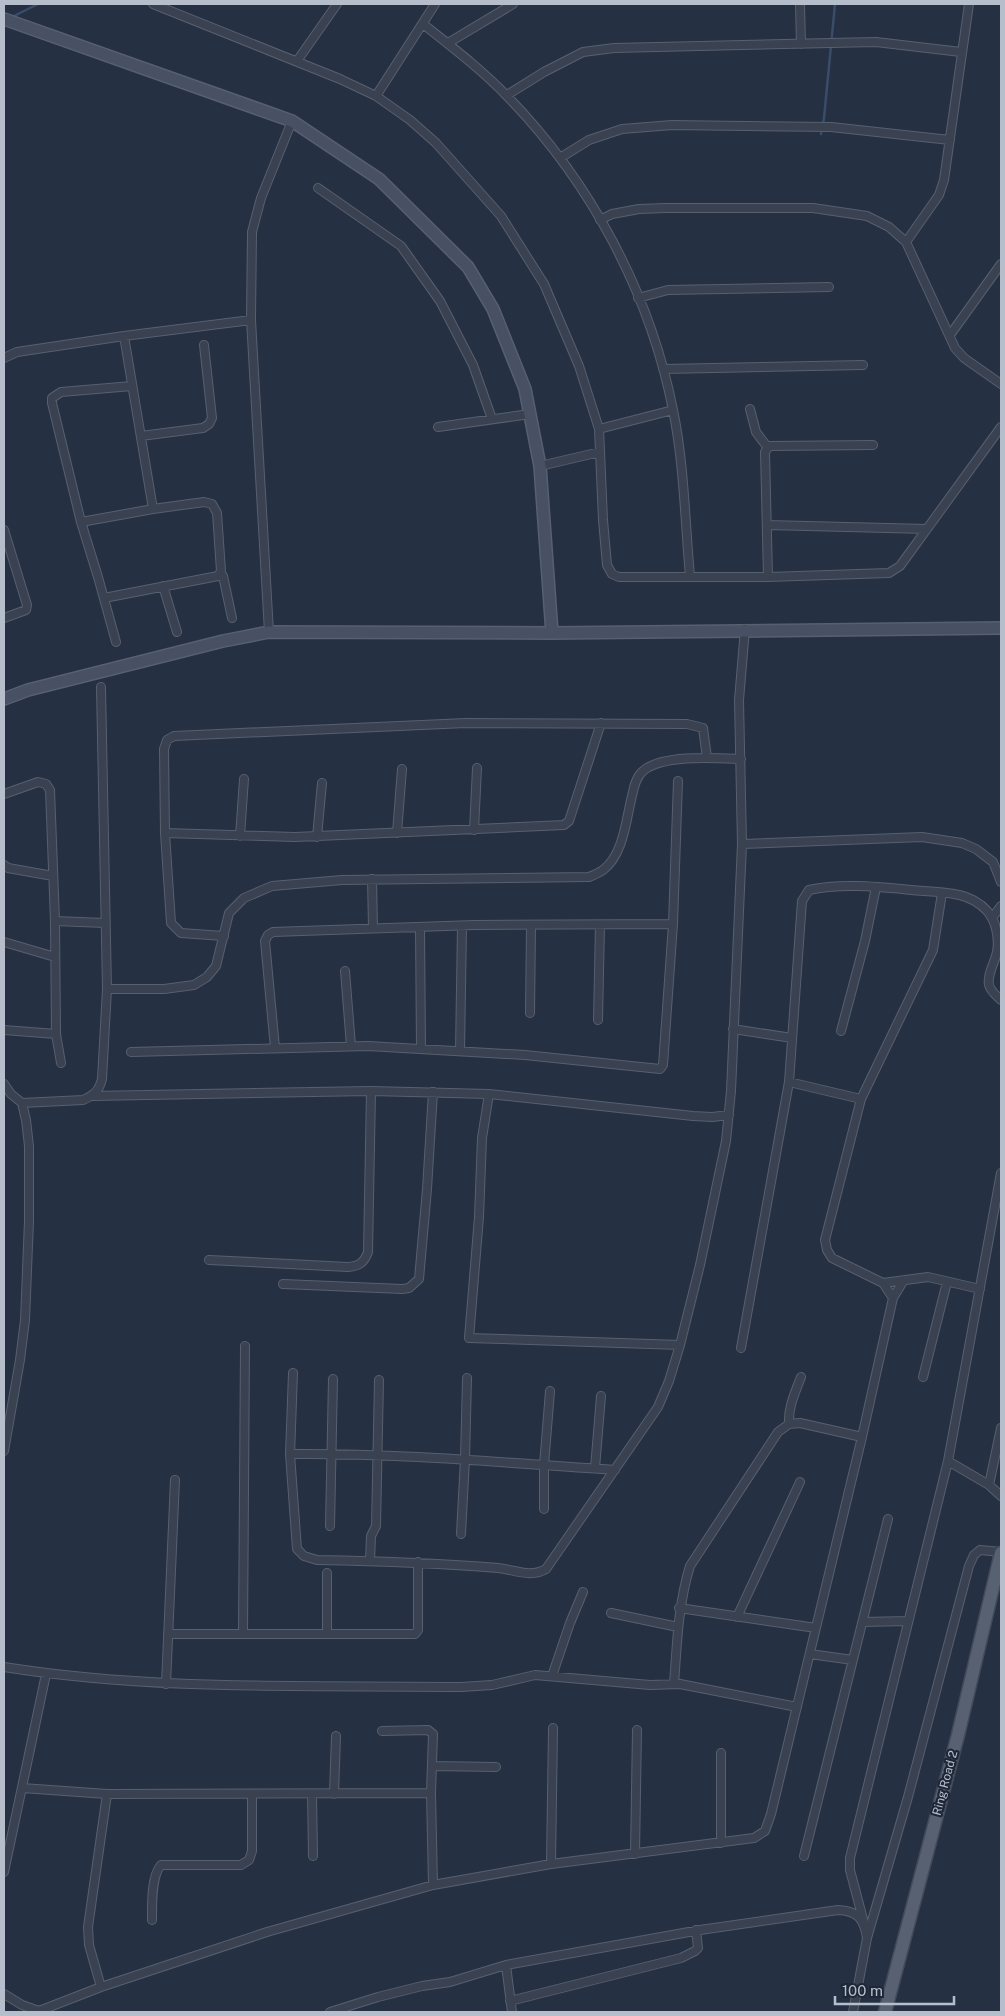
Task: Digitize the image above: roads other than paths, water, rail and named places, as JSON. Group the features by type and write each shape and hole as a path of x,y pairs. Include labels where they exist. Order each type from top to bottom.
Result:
{"main road":[{"name":"Ring Road 2","path":"885,2012 958,1735 1001,1552"}],"street":[{"path":"154,4 340,78 376,96 410,120 436,143 501,216 544,284 579,366 600,429 607,565 612,574 619,576 768,577 889,574 900,566 1001,427"},
{"path":"297,61 337,4"},
{"path":"376,96 435,4"},
{"path":"448,43 513,4"},
{"path":"800,4 801,44"},
{"path":"906,242 939,195 944,180 969,4"},
{"path":"4,19 292,121 379,178 468,267 493,310 524,389 530,414 540,466 552,632"},
{"path":"423,24 448,43 507,96 560,158 623,260 652,331 664,370 673,410 690,576"},
{"path":"507,96 544,72 582,52 614,48 885,43 961,52"},
{"path":"268,632 251,320 252,232 262,198 292,121"},
{"path":"560,158 589,140 622,128 672,125 832,127 950,140"},
{"path":"318,188 401,246 444,309 473,365 492,419"},
{"path":"600,220 612,214 639,209 813,208 867,216 890,227 906,242 955,348 964,358 1001,384"},
{"path":"950,335 1001,264"},
{"path":"638,298 668,290 829,287"},
{"path":"4,358 17,352 251,320"},
{"path":"124,336 153,509"},
{"path":"141,436 203,428 209,424 212,418 204,345"},
{"path":"664,370 863,365"},
{"path":"116,642 81,522 52,398 61,392 132,386"},
{"path":"750,409 756,432 768,448"},
{"path":"600,429 673,410"},
{"path":"438,427 530,414"},
{"path":"768,577 765,452 768,448 775,445 873,445"},
{"path":"540,466 600,452"},
{"path":"81,522 204,502 212,504 217,513 222,571 218,576 104,598"},
{"path":"767,524 928,529"},
{"path":"4,530 27,605 26,610 4,618"},
{"path":"220,573 232,618"},
{"path":"163,586 177,632"},
{"path":"4,699 28,690 223,641 268,632 552,632 1001,628"},
{"path":"293,1373 290,1454 297,1549 304,1556 317,1560 418,1562 538,1574 546,1569 658,1407 680,1344 700,1265 726,1141 732,1091 733,1029 742,844 739,700 746,629"},
{"path":"4,1084 11,1094 22,1102 83,1100 92,1096 99,1089 103,1071 107,989 101,687"},
{"path":"224,936 181,933 171,924 165,834 164,749 166,740 174,736 466,723 687,724 703,728 707,758"},
{"path":"165,834 317,836 564,826 569,821 602,723"},
{"path":"107,989 164,989 194,985 207,977 216,966 230,913 244,898 272,886 372,879 589,877 602,871 610,863 619,848 635,783 643,771 660,763 681,759 741,759"},
{"path":"474,830 477,768"},
{"path":"397,833 402,769"},
{"path":"240,836 244,780"},
{"path":"131,1052 351,1046 525,1055 660,1069 663,1065 673,924 678,781"},
{"path":"4,794 38,782 46,784 50,790 55,921 56,1034 61,1062"},
{"path":"317,836 322,783"},
{"path":"742,844 922,837 962,843 976,849 993,862 1001,882"},
{"path":"4,865 8,868 53,876"},
{"path":"372,879 372,928"},
{"path":"741,1348 789,1082 802,901 809,890 820,888 876,888 942,893 964,896 982,904 992,918 997,934 997,951 989,978 993,992 1001,1000"},
{"path":"841,1031 865,941 876,888"},
{"path":"893,1298 883,1283 832,1258 827,1250 825,1240 861,1099 932,950 942,893"},
{"path":"992,918 1001,906"},
{"path":"55,921 105,923"},
{"path":"275,1048 265,941 268,935 274,932 462,926 673,924"},
{"path":"530,1013 531,925"},
{"path":"598,1020 600,925"},
{"path":"460,1051 462,926"},
{"path":"420,927 422,1049"},
{"path":"4,942 55,957"},
{"path":"345,971 351,1046"},
{"path":"733,1029 792,1038"},
{"path":"4,1030 56,1034"},
{"path":"789,1082 861,1099"},
{"path":"92,1096 371,1091 433,1092 489,1094 693,1116 712,1117 728,1115"},
{"path":"210,1260 348,1267 359,1266 365,1260 368,1252 371,1091"},
{"path":"283,1284 402,1289 409,1288 419,1279 433,1092"},
{"path":"489,1094 482,1138 475,1286 469,1338 680,1344"},
{"path":"4,1451 20,1360 27,1282 29,1146 22,1102"},
{"path":"867,1938 850,1870 850,1858 948,1461 1001,1173"},
{"path":"883,1283 928,1277 980,1289"},
{"path":"4,1994 22,2005 39,2012 101,1987 267,1932 433,1884 552,1864 754,1838 765,1831 771,1814 810,1654 893,1298 904,1280"},
{"path":"923,1377 947,1282"},
{"path":"243,1634 245,1346"},
{"path":"789,1424 788,1414 790,1405 801,1377"},
{"path":"461,1534 467,1378"},
{"path":"330,1526 333,1379"},
{"path":"370,1561 371,1536 376,1526 379,1456 379,1380"},
{"path":"544,1509 544,1465 550,1391"},
{"path":"595,1468 601,1396"},
{"path":"674,1684 679,1608 690,1566 778,1432 789,1424 800,1423 862,1437"},
{"path":"989,1485 1001,1428"},
{"path":"290,1454 465,1459 615,1470"},
{"path":"948,1461 989,1485 1001,1496"},
{"path":"166,1684 175,1480"},
{"path":"737,1617 800,1482"},
{"path":"804,1856 888,1519"},
{"path":"853,2012 867,1938 908,1797 969,1566 974,1555 980,1550 1001,1552"},
{"path":"168,1634 415,1634 418,1630 418,1562"},
{"path":"327,1573 327,1633"},
{"path":"552,1676 583,1592"},
{"path":"679,1608 816,1628"},
{"path":"611,1613 678,1627"},
{"path":"863,1622 908,1621"},
{"path":"810,1654 853,1660"},
{"path":"4,1667 46,1674 166,1684 461,1686 492,1685 535,1675 650,1685 674,1684 797,1707"},
{"path":"4,1872 46,1674"},
{"path":"552,1864 554,1728"},
{"path":"635,1854 637,1730"},
{"path":"382,1732 431,1731 433,1734 431,1793 433,1884"},
{"path":"334,1794 336,1736"},
{"path":"721,1753 721,1843"},
{"path":"432,1766 496,1767"},
{"path":"22,1788 108,1794 431,1793"},
{"path":"101,1987 89,1944 88,1927 108,1794"},
{"path":"312,1794 313,1856"},
{"path":"152,1920 153,1892 157,1869 161,1865 241,1865 249,1860 252,1851 252,1795"},
{"path":"330,2012 422,1986 450,1982 506,1964 696,1930 838,1910 849,1910 864,1923"},
{"path":"510,2001 681,1958 696,1951 698,1948 696,1930"},
{"path":"506,1964 512,2012"}],"waterway":[{"path":"12,17 38,4"},
{"path":"821,134 835,4"}]}
